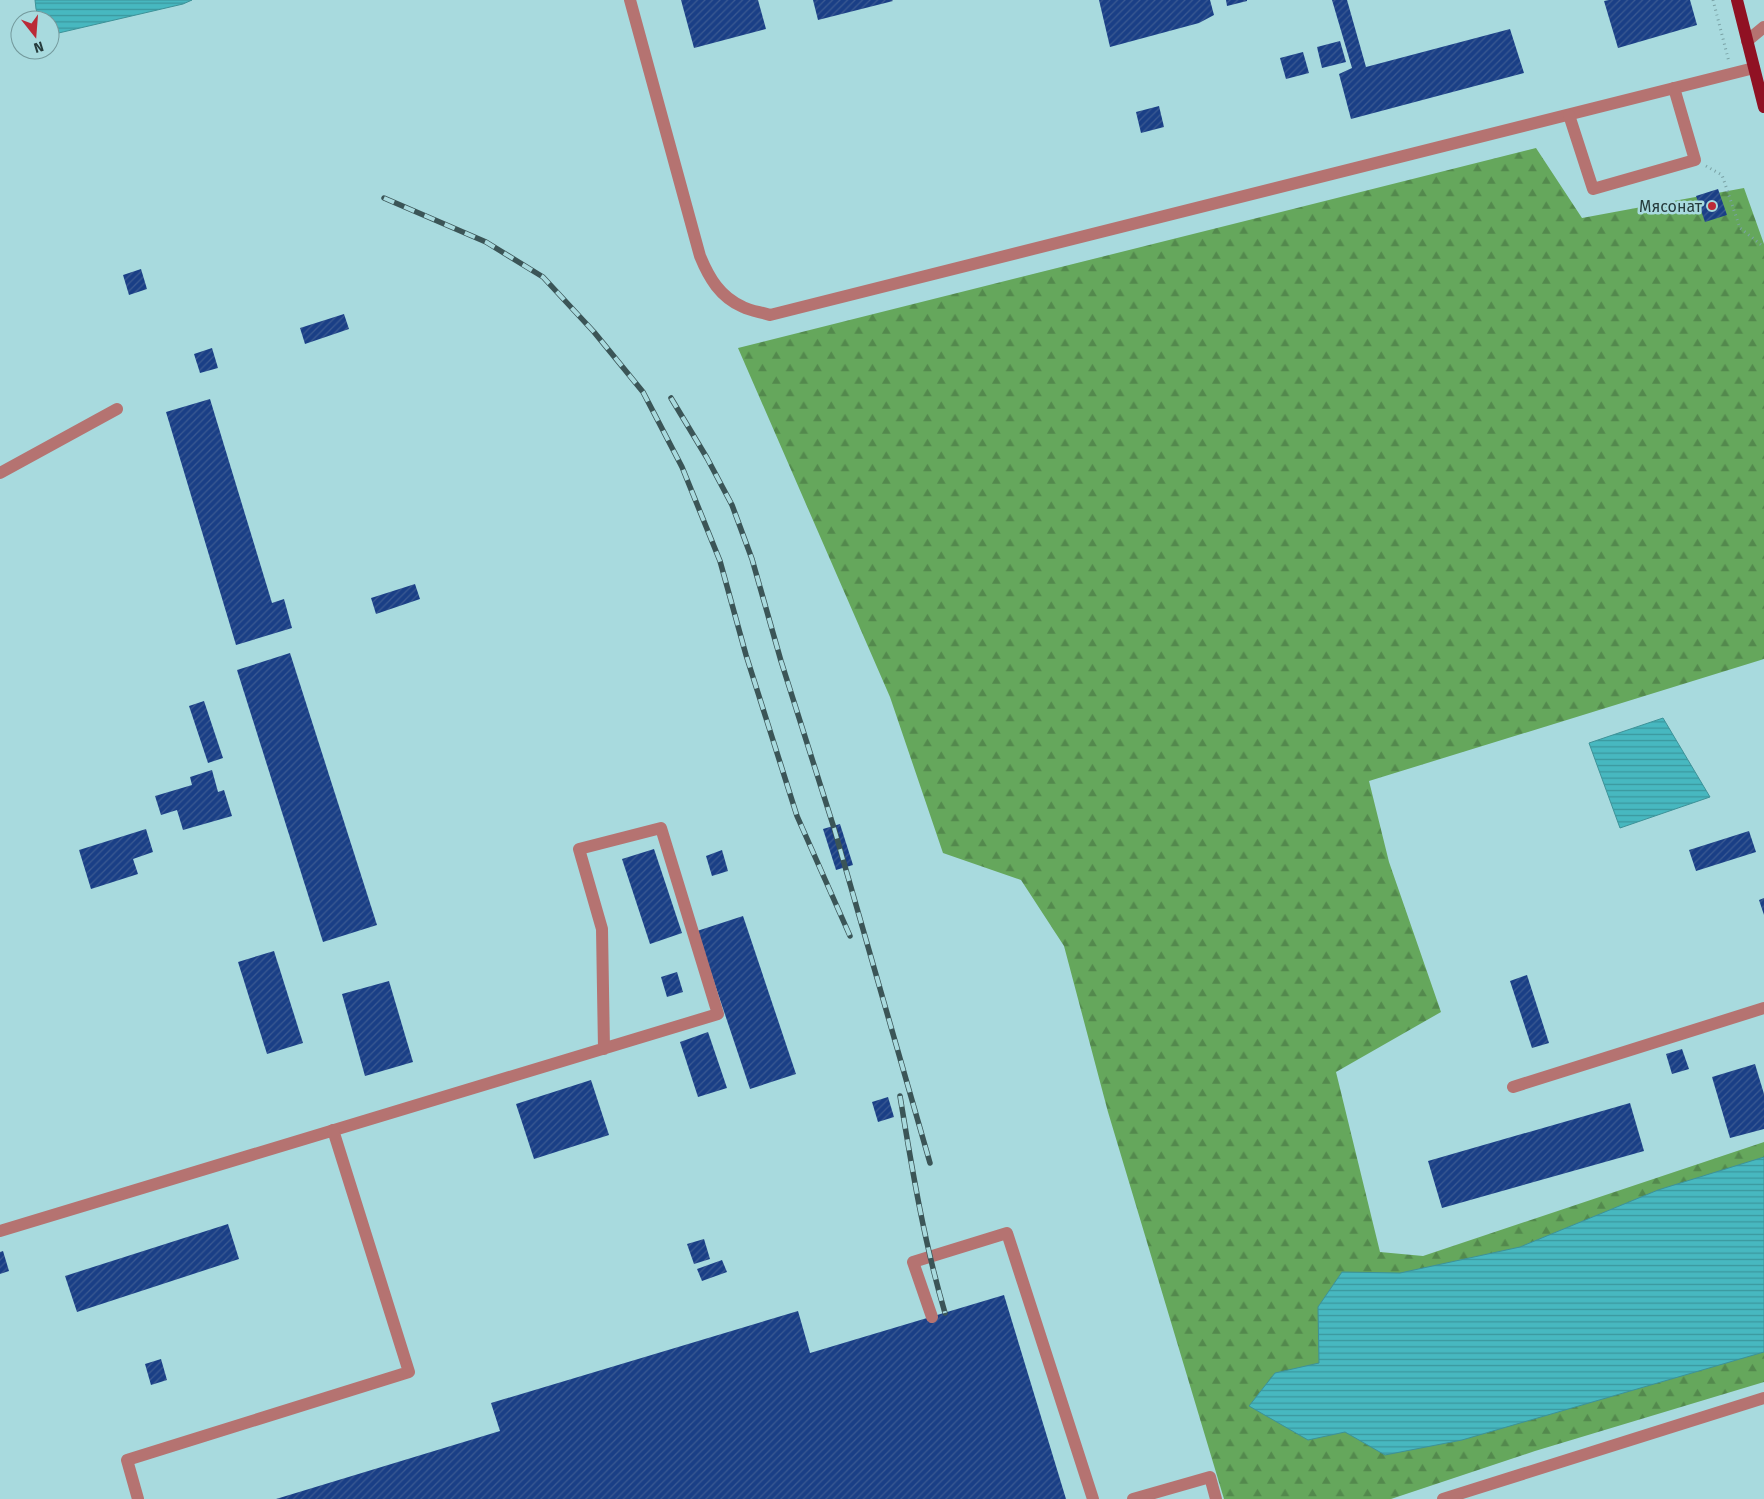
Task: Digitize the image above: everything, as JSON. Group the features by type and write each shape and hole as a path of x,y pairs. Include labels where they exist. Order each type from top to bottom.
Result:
{"main road":[{"path":"1737,0 1764,107"}],"street":[{"path":"630,0 700,256 708,277 725,296 743,308 770,315 1754,68"},
{"path":"1747,41 1764,27"},
{"path":"1569,115 1593,189 1695,160 1674,88"},
{"path":"0,473 116,410"},
{"path":"0,1231 604,1049 718,1014 661,828 579,849 602,929 604,1049"},
{"path":"1514,1087 1764,1008"},
{"path":"138,1499 127,1460 409,1372 333,1130"},
{"path":"932,1316 913,1262 1007,1233 1094,1499"},
{"path":"1443,1499 1764,1398"},
{"path":"1133,1499 1210,1477 1216,1499"}],"path":[{"path":"1713,0 1732,74"},
{"path":"1695,160 1722,175 1740,228 1764,247"}],"green space":[{"path":"1536,148 1582,218 1744,188 1764,244 1764,659 1369,781 1389,862 1441,1012 1336,1072 1380,1252 1423,1256 1764,1142 1764,1382 1535,1451 1391,1499 1224,1499 1108,1112 1064,946 1021,880 943,853 890,697 738,348"}],"water":[{"path":"35,0 192,0 183,4 60,33 60,10 36,9"},
{"path":"1663,718 1710,797 1620,828 1589,743"},
{"path":"1764,1157 1764,1352 1462,1440 1385,1455 1345,1432 1308,1440 1249,1406 1275,1373 1319,1363 1318,1307 1342,1272 1400,1273 1520,1247 1658,1190"}],"building":[{"path":"681,0 758,0 766,29 694,48"},
{"path":"813,0 892,0 893,1 818,20"},
{"path":"1099,0 1210,0 1214,15 1199,23 1110,47"},
{"path":"1226,0 1247,0 1247,1 1227,6"},
{"path":"1332,0 1347,0 1366,67 1510,29 1524,73 1351,119 1339,74 1352,68"},
{"path":"1690,0 1697,25 1618,48 1604,1"},
{"path":"1340,41 1346,62 1322,68 1317,47"},
{"path":"1303,52 1309,73 1286,79 1280,58"},
{"path":"1159,106 1164,127 1141,133 1136,112"},
{"name":"Мясонат","path":"1718,189 1727,215 1705,222 1696,196"},
{"path":"141,269 147,289 129,295 123,275"},
{"path":"344,314 349,329 305,344 300,328"},
{"path":"212,348 218,368 200,373 194,354"},
{"path":"210,399 272,603 284,599 292,628 236,645 166,412"},
{"path":"415,584 420,599 376,614 371,598"},
{"path":"290,653 377,925 323,942 237,670"},
{"path":"204,701 223,758 208,763 189,706"},
{"path":"212,770 218,792 224,790 232,816 183,830 177,810 161,815 155,796 192,785 190,777"},
{"path":"840,824 853,865 836,870 823,829"},
{"path":"146,829 153,852 133,859 138,874 91,889 79,850"},
{"path":"1749,831 1756,852 1696,871 1689,850"},
{"path":"654,849 682,933 650,944 622,859"},
{"path":"722,850 728,871 712,876 706,856"},
{"path":"1764,898 1764,915 1759,900"},
{"path":"743,916 796,1074 750,1089 697,931"},
{"path":"274,951 303,1043 267,1054 238,962"},
{"path":"677,972 683,992 667,997 661,977"},
{"path":"1527,975 1549,1043 1532,1048 1510,981"},
{"path":"389,981 413,1062 365,1076 342,994"},
{"path":"708,1032 727,1088 698,1097 680,1042"},
{"path":"1682,1049 1689,1069 1672,1074 1666,1054"},
{"path":"1755,1064 1764,1094 1764,1129 1730,1138 1712,1077"},
{"path":"591,1080 609,1135 534,1159 516,1104"},
{"path":"888,1097 894,1117 878,1122 872,1102"},
{"path":"1630,1103 1644,1151 1442,1208 1428,1161"},
{"path":"228,1224 239,1259 77,1312 65,1276"},
{"path":"704,1239 710,1259 694,1264 687,1244"},
{"path":"3,1251 9,1271 0,1274 0,1252"},
{"path":"722,1260 727,1272 702,1281 697,1269"},
{"path":"1004,1295 1066,1499 276,1499 500,1431 491,1403 798,1311 810,1353"},
{"path":"161,1359 167,1380 151,1385 145,1364"}],"railway":[{"path":"384,198 486,242 543,277 594,332 643,392 682,467 720,561 746,655 797,816 850,936"},
{"path":"671,398 707,458 732,505 752,559 781,661 834,828 930,1163"},
{"path":"900,1096 925,1232 945,1313"}],"place":[{"name":"Мясонат","path":"1712,206"}]}
